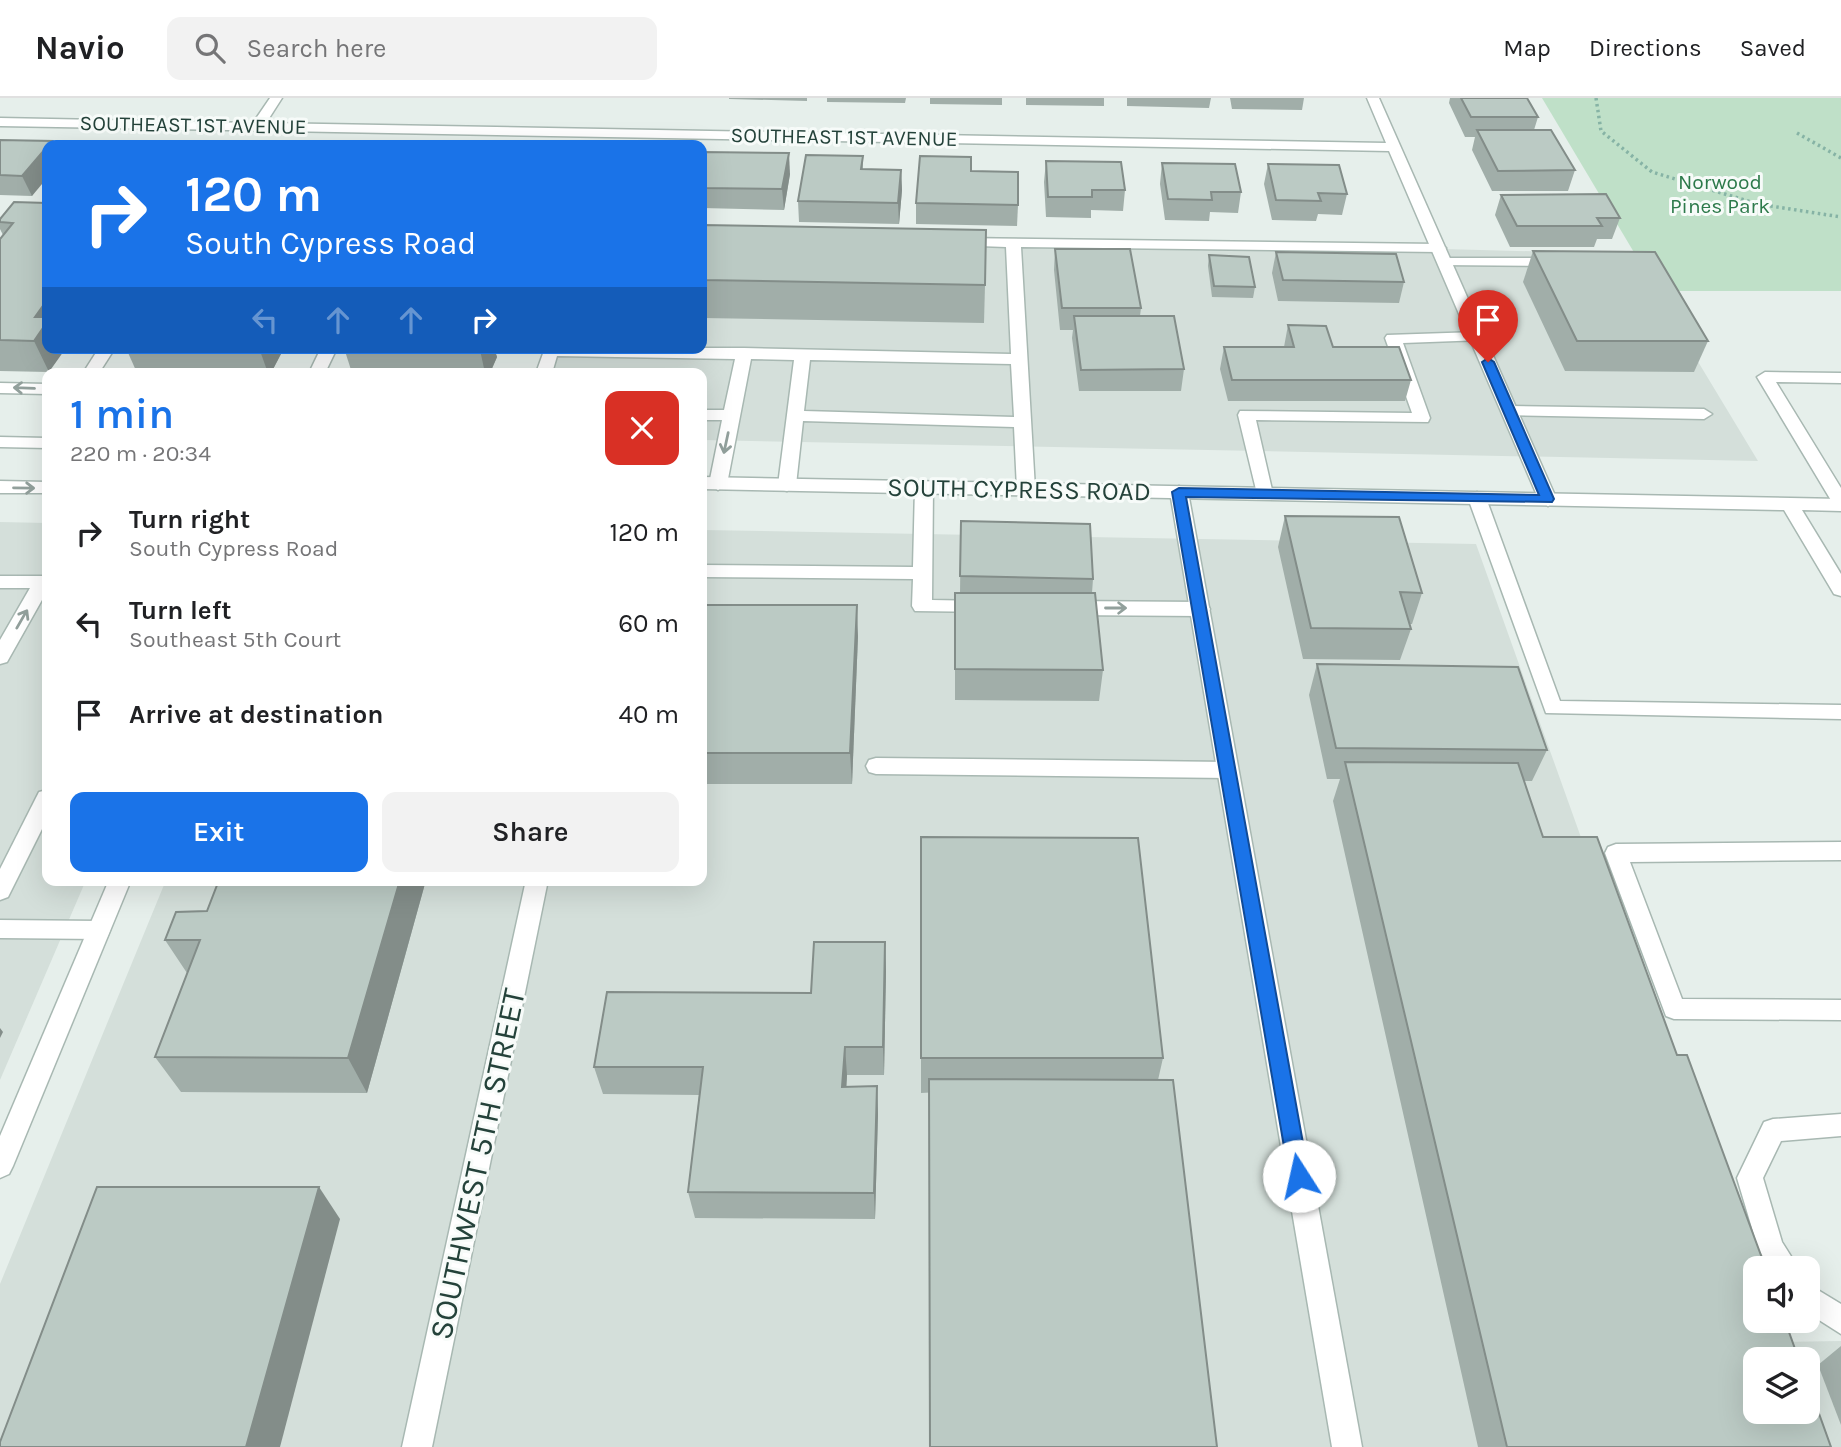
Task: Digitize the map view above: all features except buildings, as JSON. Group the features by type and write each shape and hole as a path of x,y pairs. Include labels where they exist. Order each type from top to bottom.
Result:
{"street":[{"path":"257,126 276,98"},
{"path":"1373,98 1548,499"},
{"name":"SOUTHEAST 1ST AVENUE","path":"0,122 1395,147"},
{"path":"945,242 1442,255 1574,262"},
{"path":"1013,243 1026,489"},
{"path":"1264,494 1246,415 1422,418 1393,338 1477,337"},
{"path":"707,353 1019,359"},
{"path":"710,483 732,415 744,354"},
{"path":"787,485 803,354"},
{"path":"1841,378 1765,377 1841,503"},
{"path":"0,388 42,389"},
{"path":"1510,411 1704,414"},
{"path":"707,415 732,415"},
{"path":"795,416 1022,422"},
{"path":"0,442 42,443"},
{"name":"SOUTH CYPRESS ROAD","path":"710,483 1841,503"},
{"path":"0,487 42,488"},
{"path":"924,487 922,606 1005,607"},
{"path":"1179,492 1347,1447"},
{"path":"1477,498 1553,708 1841,712"},
{"path":"1790,504 1841,590"},
{"path":"707,571 923,573"},
{"path":"0,582 42,582"},
{"path":"0,657 42,587"},
{"path":"1047,607 1200,609"},
{"path":"876,766 1228,770"},
{"path":"0,891 42,809"},
{"path":"1841,851 1616,853 1674,1009 1841,1010"},
{"path":"0,1166 117,886"},
{"name":"SOUTHWEST 5TH STREET","path":"417,1447 536,886"},
{"path":"0,929 99,930"},
{"path":"1777,1256 1771,1248 1749,1178 1773,1129 1841,1125"},
{"path":"1820,1305 1841,1320"}],"path":[{"path":"1596,98 1601,131 1652,172 1758,204 1841,217"},
{"path":"1797,133 1841,158"}],"shaded area":[{"path":"707,229 1633,254 1758,461 707,440 707,368 537,368 542,354 707,354"},
{"path":"0,522 42,523 42,886 83,886 0,1080"},
{"path":"707,530 1476,544 1743,1290 1743,1333 1758,1333 1763,1347 1743,1347 1743,1424 1770,1424 1799,1447 0,1447 0,1284 164,886 707,886"},
{"path":"1841,1341 1841,1447 1814,1447 1810,1424 1820,1424 1820,1347 1777,1347 1775,1342"}],"green space":[{"name":"Norwood Pines Park","path":"1542,98 1841,98 1841,291 1657,291"}],"route":[{"path":"1299,1176 1179,492 1548,499 1488,362"}]}
